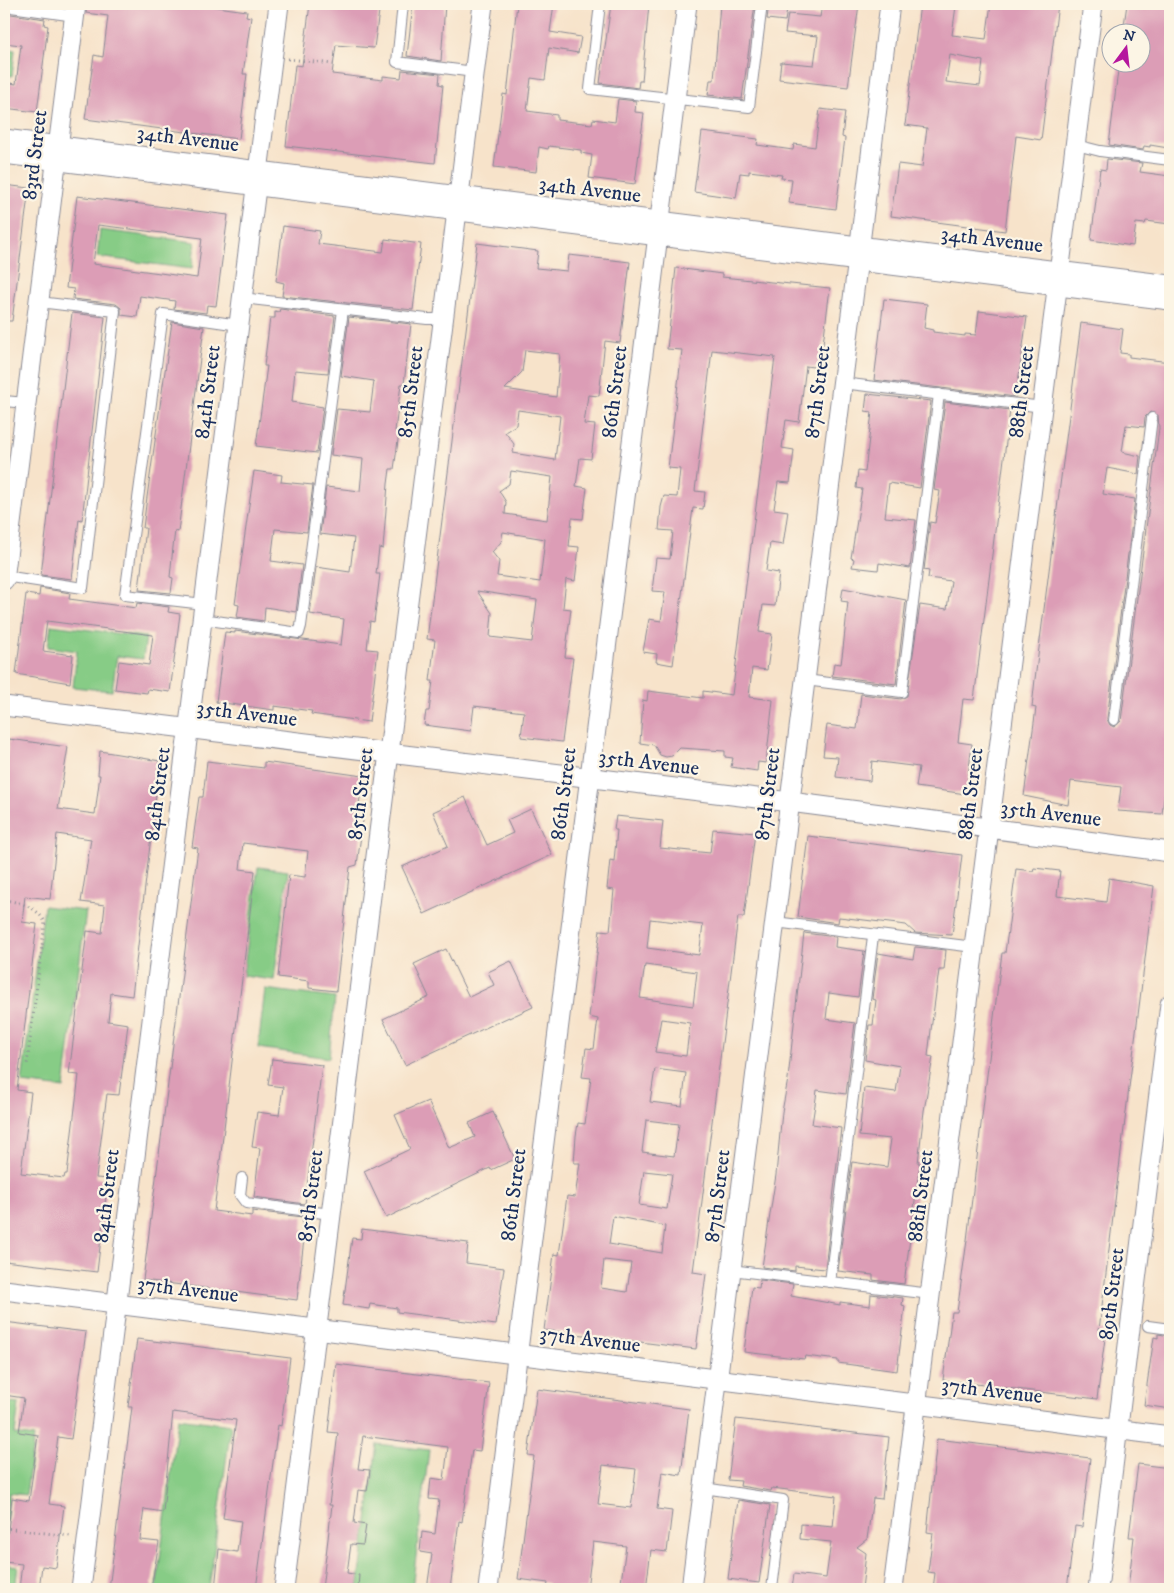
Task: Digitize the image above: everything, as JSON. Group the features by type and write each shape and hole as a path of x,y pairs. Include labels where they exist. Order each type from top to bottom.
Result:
{"street":[{"name":"84th Street","path":"80,1589 279,4"},
{"name":"85th Street","path":"284,1589 483,4"},
{"name":"86th Street","path":"488,1589 687,4"},
{"name":"87th Street","path":"691,1589 890,4"},
{"name":"88th Street","path":"893,1589 918,1404 1093,4"},
{"name":"83rd Street","path":"4,580 76,10"},
{"name":"34th Avenue","path":"4,139 58,153 658,229 1059,278 1170,285"},
{"name":"34th Avenue","path":"4,154 58,153"},
{"name":"34th Avenue","path":"1059,278 1170,300"},
{"name":"35th Avenue","path":"4,706 589,779 790,802 1170,852"},
{"name":"89th Street","path":"1098,1589 1170,1004"},
{"name":"37th Avenue","path":"4,1290 1170,1436"}],"lane":[{"path":"403,4 397,62 474,72"},
{"path":"600,4 590,89 749,107 762,4"},
{"path":"4,6 76,10"},
{"path":"1076,145 1100,151 1170,160"},
{"path":"242,298 443,319"},
{"path":"4,576 83,588 115,311 39,302"},
{"path":"239,325 163,314 125,595 298,633 301,626 343,310"},
{"path":"842,383 1043,407"},
{"path":"805,680 902,692 939,394"},
{"path":"4,401 26,403"},
{"path":"1114,720 1152,418"},
{"path":"774,922 974,948"},
{"path":"830,1282 873,936"},
{"path":"242,1178 240,1195 246,1203 331,1214"},
{"path":"731,1270 931,1294"},
{"path":"1148,1326 1170,1329"},
{"path":"704,1488 783,1500 772,1589"}],"path":[{"path":"287,59 333,64"},
{"path":"4,900 27,906 42,916 45,922 27,1064"},
{"path":"4,1528 70,1536"}],"green space":[{"path":"4,48 15,50 12,76 4,75"},
{"path":"100,230 195,242 192,269 97,257"},
{"path":"51,625 146,637 143,659 117,656 112,691 73,687 77,651 48,647"},
{"path":"258,867 288,871 274,980 243,976"},
{"path":"44,906 86,911 64,1088 22,1083"},
{"path":"265,989 335,998 329,1058 258,1048"},
{"path":"4,1402 19,1404 15,1434 34,1437 26,1495 9,1493 4,1541"},
{"path":"178,1418 231,1425 209,1589 156,1589"},
{"path":"377,1444 429,1450 412,1589 358,1589"},
{"path":"4,1564 18,1566 15,1589 4,1589"}],"building":[{"path":"87,4 195,4 247,11 246,16 251,17 243,74 247,74 239,139 85,119 94,55 103,57 108,16 86,13"},
{"path":"310,4 380,4 374,48 336,45 332,74 383,80 383,76 401,78 402,70 440,74 439,84 443,85 435,163 286,146 295,65 302,66"},
{"path":"413,4 445,4 441,61 407,56"},
{"path":"517,4 554,4 550,32 581,37 578,53 549,48 545,80 531,78 527,111 557,115 557,120 592,124 593,119 615,122 618,99 636,101 635,112 644,113 635,184 589,178 592,155 581,153 581,150 549,146 548,149 539,147 536,172 494,167 503,94 507,95"},
{"path":"611,4 649,4 642,81 639,81 638,88 600,83"},
{"path":"720,4 755,4 742,99 708,95 710,80 714,80"},
{"path":"769,4 788,4 785,21 767,19"},
{"path":"822,4 859,4 848,87 779,79 781,62 814,65 818,36 785,33 788,14 820,17"},
{"path":"920,4 956,6 952,35 986,39 991,4 1058,4 1041,140 1016,136 1005,231 891,216 898,164 922,167 927,128 905,125","holes":["950,55 983,61 980,86 946,82"]},
{"path":"1127,4 1170,4 1170,136 1168,148 1150,145 1150,147 1144,146 1143,150 1109,145 1118,72 1152,72 1152,22 1124,22"},
{"path":"4,13 45,19 44,25 48,26 37,112 4,108 4,82 16,84 21,45 4,43"},
{"path":"820,109 845,112 842,137 845,138 836,209 789,203 792,179 781,178 782,175 749,171 749,174 740,173 736,198 694,192 702,132 758,139 757,145 793,150 794,144 815,147"},
{"path":"1107,159 1142,163 1140,172 1170,176 1170,224 1146,221 1145,224 1136,223 1133,246 1091,240 1100,169 1106,170"},
{"path":"4,185 29,188 12,321 4,321"},
{"path":"77,196 228,215 216,306 207,305 206,313 174,309 175,301 140,296 137,317 121,315 121,308 116,304 73,299 74,289 66,288","holes":["98,225 202,238 197,278 93,264"]},
{"path":"283,226 320,231 318,244 383,252 385,239 421,244 413,310 282,296 284,283 276,281"},
{"path":"477,243 538,251 536,268 567,271 569,255 630,262 620,343 605,341 599,396 588,395 584,424 595,425 591,459 580,458 576,486 587,488 583,519 572,518 569,546 579,547 575,581 566,579 563,608 571,609 565,657 573,658 562,742 521,737 524,712 474,706 471,731 424,725 426,711 429,711 433,681 430,681 435,640 427,639","holes":["525,350 560,354 556,397 505,389 522,372","518,410 560,416 555,460 513,453 514,444 505,432 516,425","511,471 552,477 547,520 505,514 506,502 499,491 509,484","503,532 545,539 540,582 497,576 499,561 492,552 501,542","477,591 537,600 532,642 490,637 492,613"]},
{"path":"676,268 722,274 722,277 830,288 820,368 806,366 799,422 786,420 782,448 794,450 790,483 778,482 774,509 788,511 783,545 770,543 766,571 779,573 775,606 763,605 759,632 772,634 767,670 752,668 749,697 773,700 766,763 758,762 757,771 731,767 733,758 725,757 725,751 680,748 672,756 666,757 660,755 654,745 640,743 643,700 647,701 648,691 703,698 703,691 732,695 775,357 712,350 695,491 705,492 703,509 693,508 673,665 656,662 657,654 643,652 649,619 661,621 665,592 652,591 656,558 670,559 673,531 659,530 661,507 664,496 677,497 680,469 668,468 682,350 667,349"},
{"path":"884,299 927,304 924,328 933,330 933,332 965,336 965,334 976,335 979,311 1027,317 1016,397 874,380"},
{"path":"280,309 335,316 328,373 295,370 292,402 323,407 317,453 256,446 267,366 264,366 270,318 275,318 275,311 279,312"},
{"path":"72,313 105,317 82,520 79,519 72,579 41,575"},
{"path":"349,317 411,324 404,384 401,384 395,431 399,431 394,469 390,469 388,484 383,549 379,548 376,574 380,574 374,622 370,621 367,649 378,650 369,722 311,714 312,711 274,706 274,710 216,702 225,632 235,633 235,631 341,645 344,619 310,614 316,567 350,572 354,538 320,534 326,487 360,491 363,459 331,455 337,409 370,412 374,381 341,376"},
{"path":"172,322 204,327 178,532 175,531 173,547 170,577 173,578 171,593 139,590 146,528 143,528"},
{"path":"1081,323 1123,329 1120,353 1129,354 1129,357 1170,362 1170,753 1162,814 1118,811 1121,787 1071,781 1068,805 1024,796 1036,708 1032,707","holes":["1150,412 1158,415 1159,428 1121,721 1114,727 1110,725 1107,719 1135,499 1103,494 1107,468 1138,474 1140,456 1122,452 1126,425 1144,427 1145,417"]},
{"path":"867,394 931,401 920,488 889,483 885,517 916,520 910,568 879,563 878,570 852,567 854,559 851,558 862,489 856,488 858,471 865,472 872,412 865,411"},
{"path":"945,402 1010,410 974,700 963,699 958,742 972,744 966,794 916,787 919,767 872,761 870,781 836,777 838,757 823,756 827,725 857,729 861,694 901,699 907,696 920,605 947,609 951,581 928,578 929,571 924,570 930,522 935,523 940,491 934,490"},
{"path":"254,471 282,475 281,482 313,485 307,532 275,529 271,561 302,565 296,612 265,607 264,621 237,617 239,605 235,604"},
{"path":"40,588 70,593 69,599 136,608 137,603 169,607 168,612 180,614 170,692 148,689 147,693 115,689 119,661 149,665 153,635 47,621 43,651 73,655 70,683 16,674 26,594 39,596"},
{"path":"843,588 906,600 896,684 832,676 834,663 841,664 843,649 848,602 841,601"},
{"path":"9,739 68,747 58,809 95,814 100,775 98,775 100,751 160,761 132,996 111,993 108,1021 128,1024 119,1095 107,1094 96,1178 108,1179 97,1272 4,1261 4,776","holes":["57,834 91,839 81,902 105,905 102,933 87,931 69,1074 79,1075 67,1174 65,1174 64,1178 21,1173 31,1092 17,1090 37,924 22,922 25,896 50,899"]},
{"path":"207,761 264,768 264,762 363,776 357,819 363,820 357,865 350,867 336,991 309,988 309,981 278,977 289,875 305,877 308,851 243,843 240,869 255,871 214,1211 252,1216 252,1211 303,1217 302,1229 305,1230 297,1300 143,1280 198,848 192,847 199,797 203,797"},
{"path":"465,797 487,845 513,833 507,820 531,809 552,855 424,914 402,867 448,846 433,812"},
{"path":"616,816 663,821 660,848 710,853 713,829 755,833 744,917 738,917 693,1272 706,1274 696,1349 544,1330 554,1254 559,1255 567,1196 575,1197 580,1163 574,1163 576,1136 578,1123 585,1124 591,1078 582,1077 586,1048 594,1049 598,1019 589,1017 600,930 610,931 614,890 607,889 610,860 614,861 617,830 614,830","holes":["650,919 703,925 699,955 647,948","645,965 697,972 693,1006 640,998","661,1019 690,1023 686,1056 655,1052","655,1069 686,1073 682,1106 650,1102","646,1120 679,1124 674,1156 642,1152","644,1171 672,1174 667,1209 639,1205","613,1216 665,1226 662,1253 609,1244","604,1260 631,1263 627,1292 601,1288"]},
{"path":"808,836 962,855 952,935 915,933 906,925 839,917 838,923 798,917"},
{"path":"1034,868 1060,871 1057,896 1106,902 1109,878 1154,886 1099,1330 1106,1331 1097,1399 943,1380 952,1312 957,1312 1002,953 1005,953 1016,869 1033,871"},
{"path":"804,933 836,937 835,947 864,951 858,997 829,993 826,1019 855,1023 846,1094 817,1090 812,1124 841,1128 825,1269 795,1266 795,1271 762,1267 776,1175"},
{"path":"915,947 946,950 944,970 939,970 931,1030 928,1056 933,1057 924,1111 918,1163 920,1163 904,1284 873,1280 873,1275 838,1271 852,1162 887,1167 891,1139 859,1136 864,1088 896,1092 900,1066 865,1060 869,1025 873,1025 876,1000 872,999 878,953 913,959"},
{"path":"446,949 469,997 494,985 488,972 511,961 533,1007 405,1065 383,1019 429,997 414,964"},
{"path":"272,1059 322,1065 305,1204 254,1197 260,1148 252,1147 257,1112 279,1115 283,1087 268,1085"},
{"path":"428,1101 449,1148 475,1137 469,1123 493,1112 515,1159 491,1170 490,1168 386,1218 364,1171 410,1149 395,1115"},
{"path":"362,1229 468,1243 466,1263 504,1268 496,1325 397,1312 397,1308 370,1304 369,1309 343,1305 352,1238 361,1239"},
{"path":"760,1280 793,1284 791,1296 840,1305 840,1302 870,1306 871,1294 903,1298 902,1305 905,1306 897,1371 838,1363 838,1360 805,1356 804,1359 744,1352 752,1287 759,1288"},
{"path":"4,1322 86,1332 71,1439 58,1437 49,1504 64,1506 56,1568 42,1566 39,1589 19,1589 22,1564 4,1562 12,1498 29,1501 38,1435 19,1432 24,1398 4,1395"},
{"path":"1158,1334 1170,1336 1170,1409 1144,1405 1154,1337 1158,1338"},
{"path":"137,1339 290,1358 281,1426 278,1425 256,1589 215,1589 219,1549 237,1552 241,1521 223,1518 236,1420 173,1412 163,1512 144,1509 140,1540 159,1542 151,1589 109,1589 132,1407 128,1407"},
{"path":"336,1364 489,1383 480,1451 472,1450 462,1522 459,1521 450,1589 427,1589 432,1554 420,1552 422,1532 435,1534 439,1500 429,1499 431,1478 444,1480 448,1447 363,1436 358,1469 370,1470 367,1491 358,1490 354,1523 366,1525 363,1545 351,1544 347,1573 359,1575 358,1589 322,1589 332,1505 329,1505 338,1433 328,1432"},
{"path":"537,1389 689,1409 681,1475 662,1472 657,1509 672,1511 667,1552 651,1550 646,1589 620,1589 626,1546 593,1542 587,1589 547,1589 548,1583 518,1579 534,1456 528,1455","holes":["603,1465 636,1469 631,1508 598,1504"]},
{"path":"736,1419 889,1437 882,1499 873,1498 867,1539 857,1547 866,1553 862,1589 792,1589 794,1574 826,1578 831,1542 800,1539 801,1524 833,1527 836,1496 772,1488 771,1491 740,1486 741,1481 728,1480"},
{"path":"937,1439 1090,1458 1082,1527 1075,1526 1067,1589 933,1589 935,1573 928,1572 933,1533 927,1532"},
{"path":"1138,1464 1170,1468 1170,1589 1128,1589 1134,1537 1129,1537"},
{"path":"738,1500 770,1505 759,1583 728,1579"}]}
